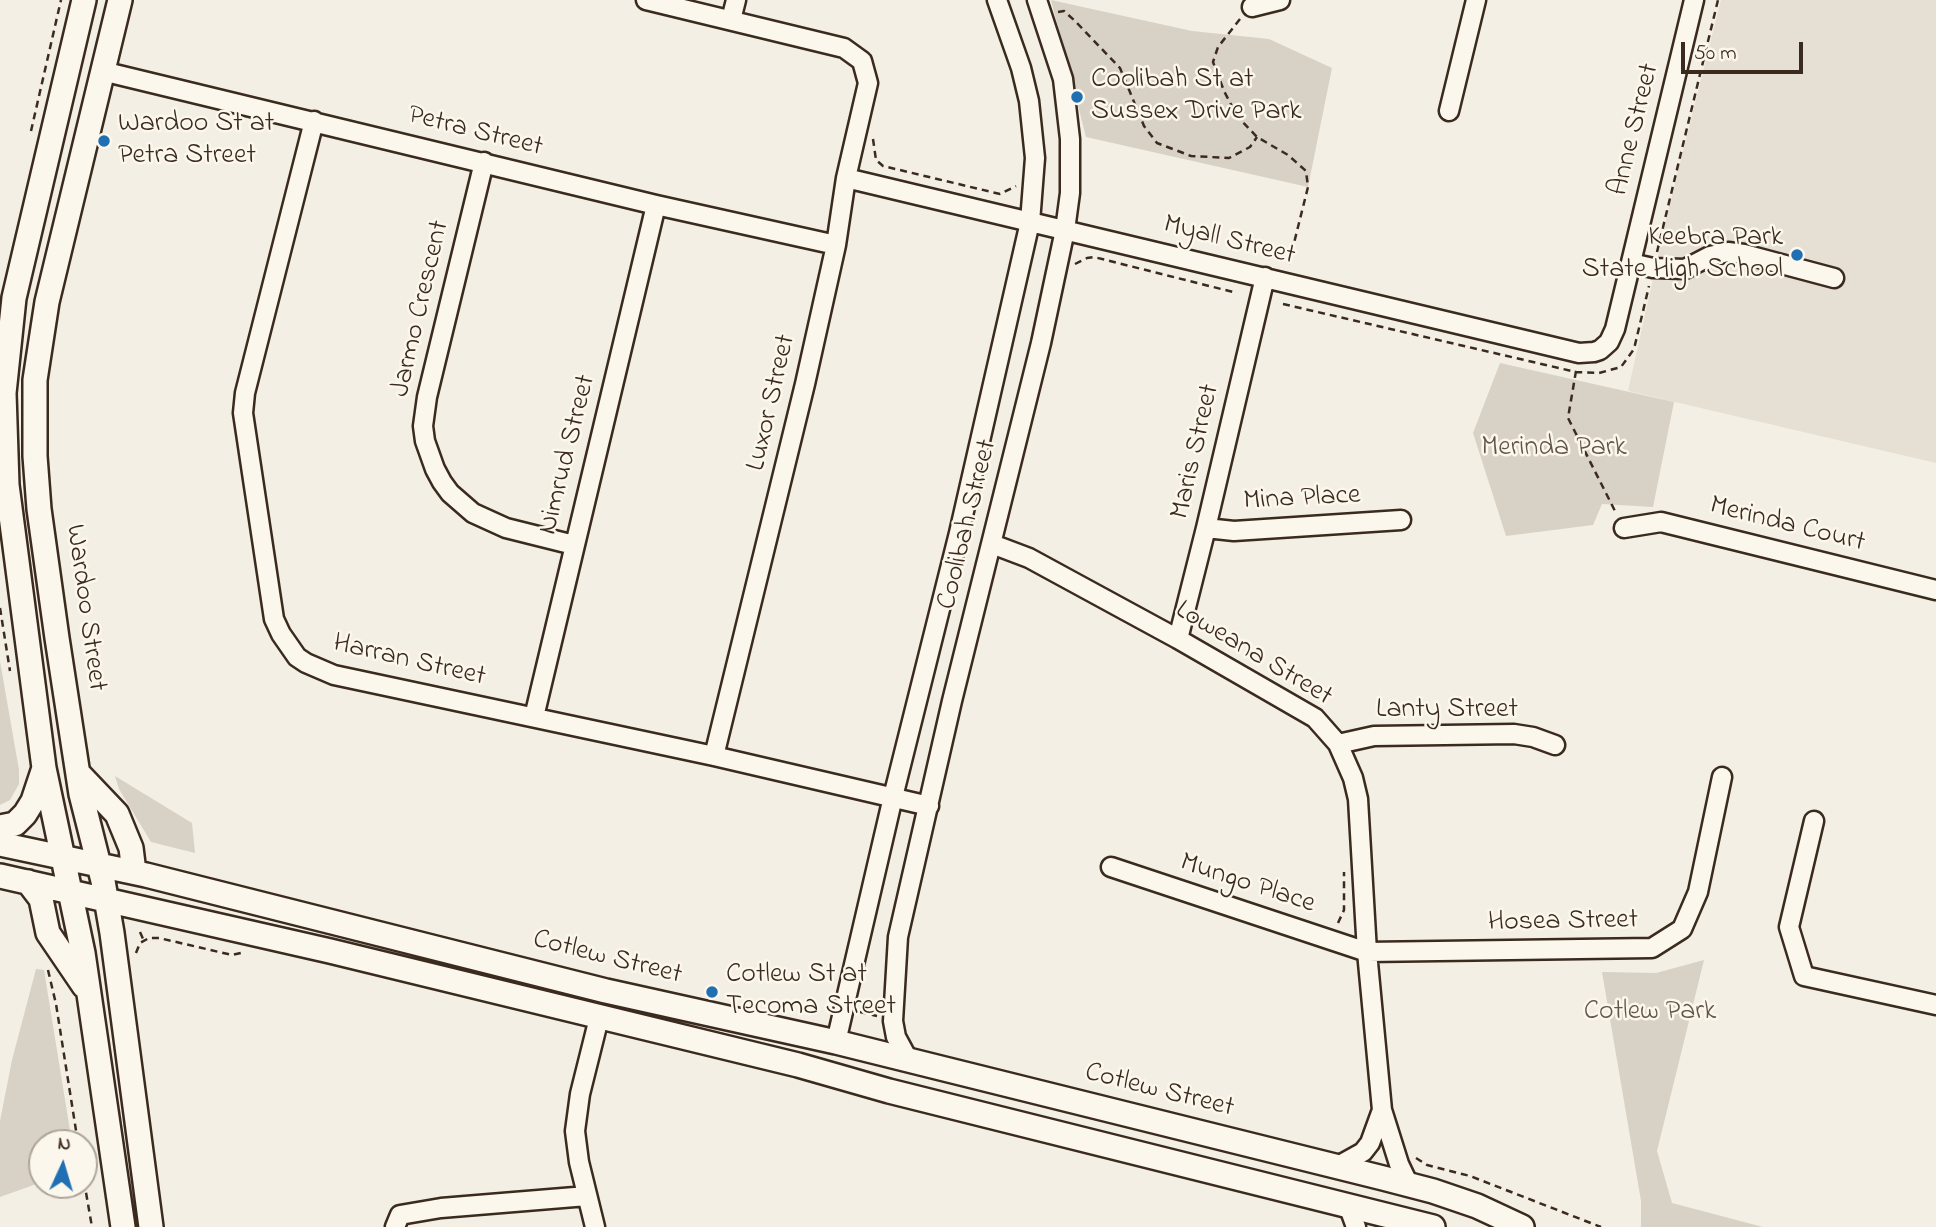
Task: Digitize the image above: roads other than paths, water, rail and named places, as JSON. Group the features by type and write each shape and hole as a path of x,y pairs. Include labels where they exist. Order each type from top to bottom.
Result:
{"main road":[{"path":"84,0 4,342 4,393 7,485 44,768 83,953 123,1227"},
{"name":"Wardoo Street","path":"120,0 47,302 34,393 35,456 40,509 81,794 106,899 151,1227"},
{"path":"0,827 15,824 25,814 33,801 44,768"},
{"path":"78,773 117,814 131,848 134,872"},
{"name":"Cotlew Street","path":"0,844 134,872 606,990 835,1042 1327,1164 1477,1206 1522,1227"},
{"name":"Cotlew Street","path":"0,876 797,1065 889,1091 1348,1205 1387,1221 1433,1227"},
{"path":"28,882 41,900 48,933 88,992"},
{"path":"835,1042 835,1057 842,1069 872,1077 889,1091"},
{"path":"1327,1164 1333,1176 1370,1185 1378,1191 1384,1198 1387,1221"}],"street":[{"path":"646,0 731,20 736,0"},
{"name":"Coolibah Street","path":"835,1042 959,533 1030,222 1035,158 1029,101 1021,68 997,0"},
{"path":"1252,7 1280,0"},
{"path":"1449,111 1475,0"},
{"name":"Anne Street","path":"1600,350 1612,337 1694,0"},
{"name":"Coolibah Street","path":"909,1061 896,1037 893,1021 898,937 1065,230 1072,166 1068,111 1057,56 1040,6"},
{"name":"Luxor Street","path":"714,756 805,384 868,83 862,61 844,48 731,20"},
{"name":"Petra Street","path":"102,71 836,246"},
{"name":"Harran Street","path":"314,121 243,401 243,425 275,619 281,634 297,657 318,670 334,675 714,756 929,806"},
{"name":"Jarmo Crescent","path":"484,162 427,397 423,426 425,441 442,482 450,493 473,513 506,528 574,545"},
{"name":"Myall Street","path":"846,178 1579,353 1600,350"},
{"name":"Nimrud Street","path":"534,717 656,205"},
{"path":"1631,263 1653,268 1685,269 1710,256 1728,252 1834,278"},
{"name":"Maris Street","path":"1178,639 1265,277"},
{"name":"Mina Place","path":"1206,528 1234,531 1401,520"},
{"name":"Merinda Court","path":"1624,528 1661,522 1936,590"},
{"name":"Loweana Street","path":"992,544 1029,558 1315,718 1338,744 1353,778 1358,799 1367,952 1382,1110 1399,1164 1409,1185"},
{"name":"Lanty Street","path":"1338,744 1374,736 1514,734 1555,745"},
{"name":"Hosea Street","path":"1367,952 1652,948 1682,929 1698,892 1722,777"},
{"path":"1814,821 1789,927 1804,976 1936,1006"},
{"name":"Mungo Place","path":"1111,867 1367,952"},
{"path":"595,1227 579,1162 575,1131 580,1094 599,1017"},
{"name":"Loweana Street","path":"1327,1164 1363,1152 1370,1143 1382,1110"},
{"path":"395,1227 400,1215 442,1208 587,1196"},
{"path":"1348,1205 1356,1227"}],"place":[{"name":"Coolibah St at Sussex Drive Park","path":"1077,97"},
{"name":"Wardoo St at Petra Street","path":"104,141"},
{"name":"Keebra Park State High School","path":"1797,255"},
{"name":"Cotlew St at Tecoma Street","path":"712,992"}],"park label":[{"name":"Merinda Park","path":"1554,449"},
{"name":"Cotlew Park","path":"1650,1013"}]}
